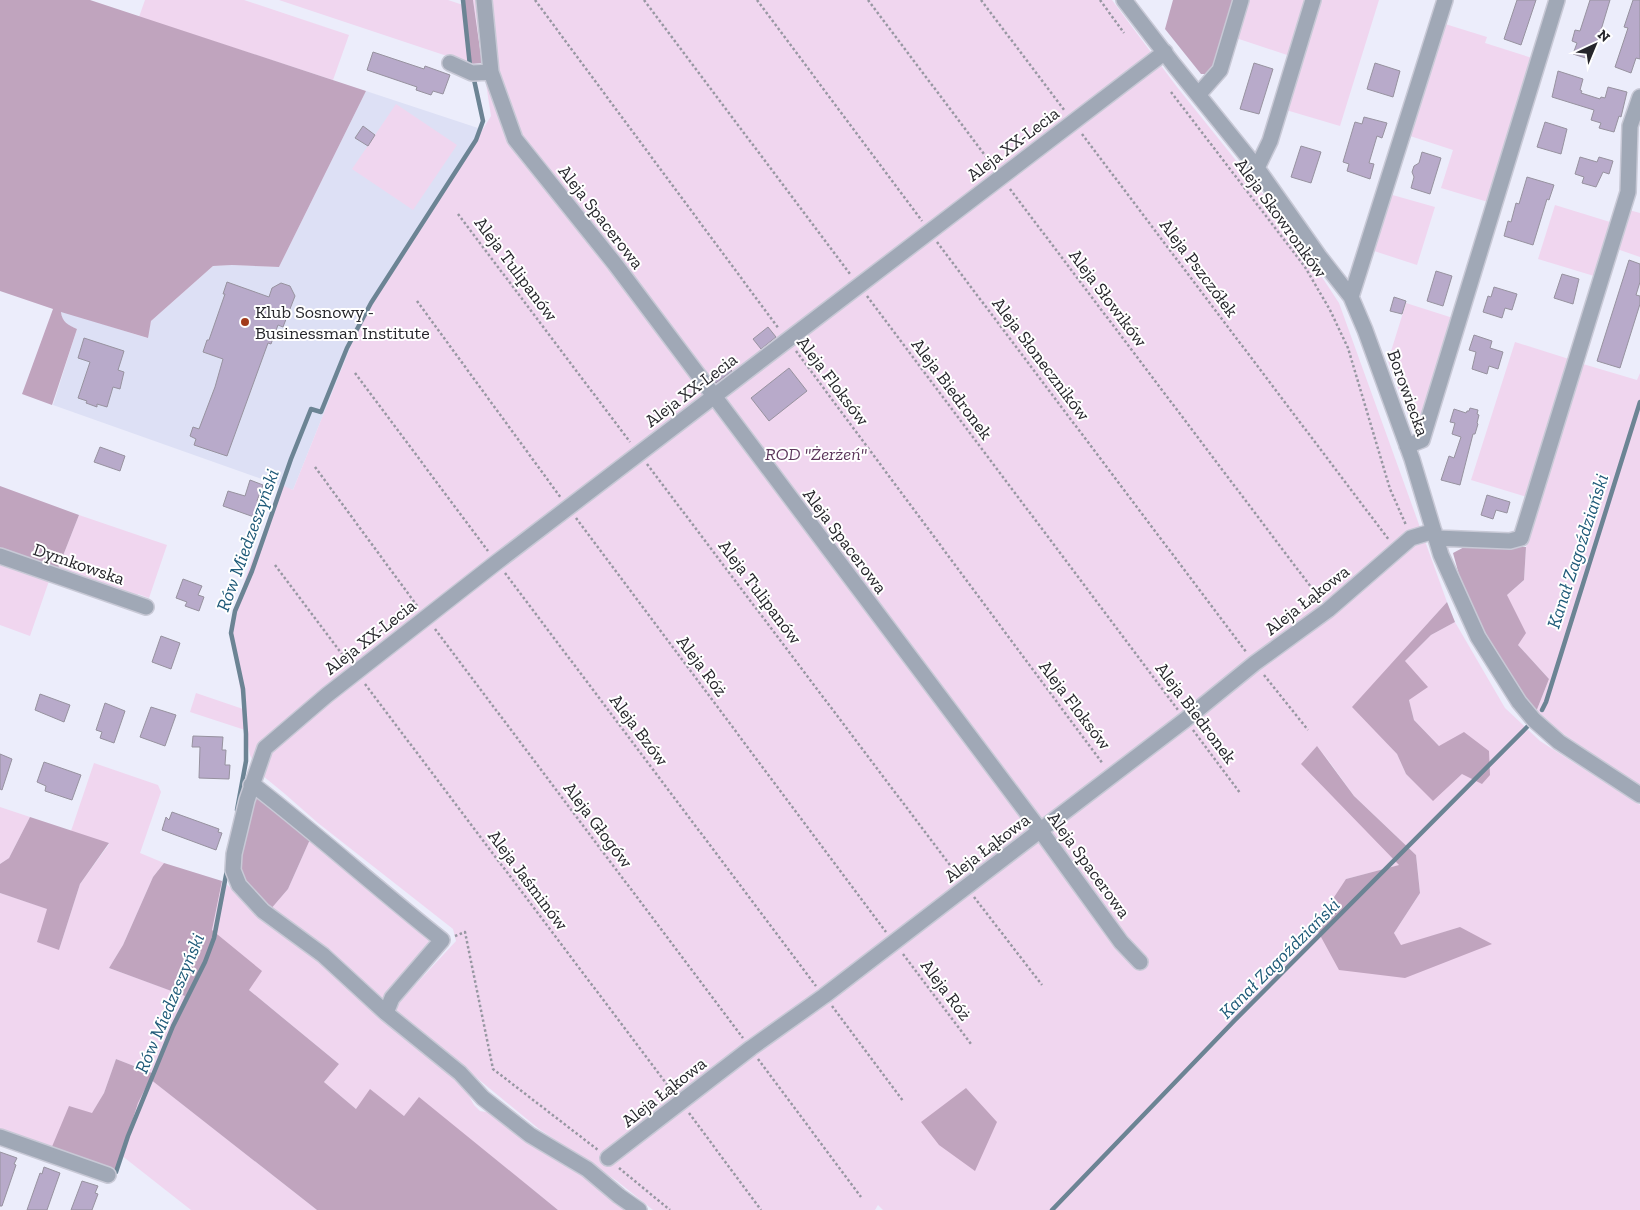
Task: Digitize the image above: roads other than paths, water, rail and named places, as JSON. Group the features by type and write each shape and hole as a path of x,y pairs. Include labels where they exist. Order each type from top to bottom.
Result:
{"street":[{"name":"Aleja Spacerowa","path":"484,0 491,72 515,139 615,264 1040,830 1121,942 1140,962"},
{"name":"Borowiecka","path":"1124,0 1257,168 1319,256 1351,297 1408,446 1441,555 1478,637 1519,702 1534,720 1559,742 1640,795"},
{"path":"1198,95 1220,70 1241,0"},
{"path":"1257,168 1270,141 1313,0"},
{"path":"1351,297 1445,0"},
{"path":"1408,446 1422,440 1557,0"},
{"name":"Aleja XX-Lecia","path":"639,1210 619,1196 588,1169 530,1135 478,1093 449,1064 386,1014 323,955 263,911 239,885 233,870 234,854 254,778 265,748 327,695 496,562 1165,52"},
{"path":"450,63 472,73 491,72"},
{"name":"Aleja Łąkowa","path":"608,1158 751,1048 824,996 893,941 1185,720 1255,663 1328,610 1411,538 1435,534 1510,541 1521,538 1628,192 1630,126 1640,97"},
{"name":"Dymkowska","path":"0,556 146,607"},
{"path":"254,778 256,786 303,823 396,904 442,940 392,998 386,1014"},
{"path":"0,1137 108,1175"}],"waterway":[{"name":"Rów Miedzeszyński","path":"463,0 470,66"},
{"name":"Rów Miedzeszyński","path":"237,810 246,761 246,734 243,689 231,633 235,611 252,571 291,459 311,409 321,412 347,348 371,303 476,140 483,121 473,75"},
{"name":"Kanał Zagoździański","path":"1542,710 1640,402"},
{"name":"Kanał Zagoździański","path":"1052,1210 1235,1020 1527,727"},
{"name":"Rów Miedzeszyński","path":"116,1172 128,1136 173,1026 205,962 214,938 227,870"}],"place":[{"name":"Klub Sosnowy - Businessman Institute","path":"245,322"}],"park label":[{"name":"ROD \"Żerżeń\"","path":"816,454"}]}
